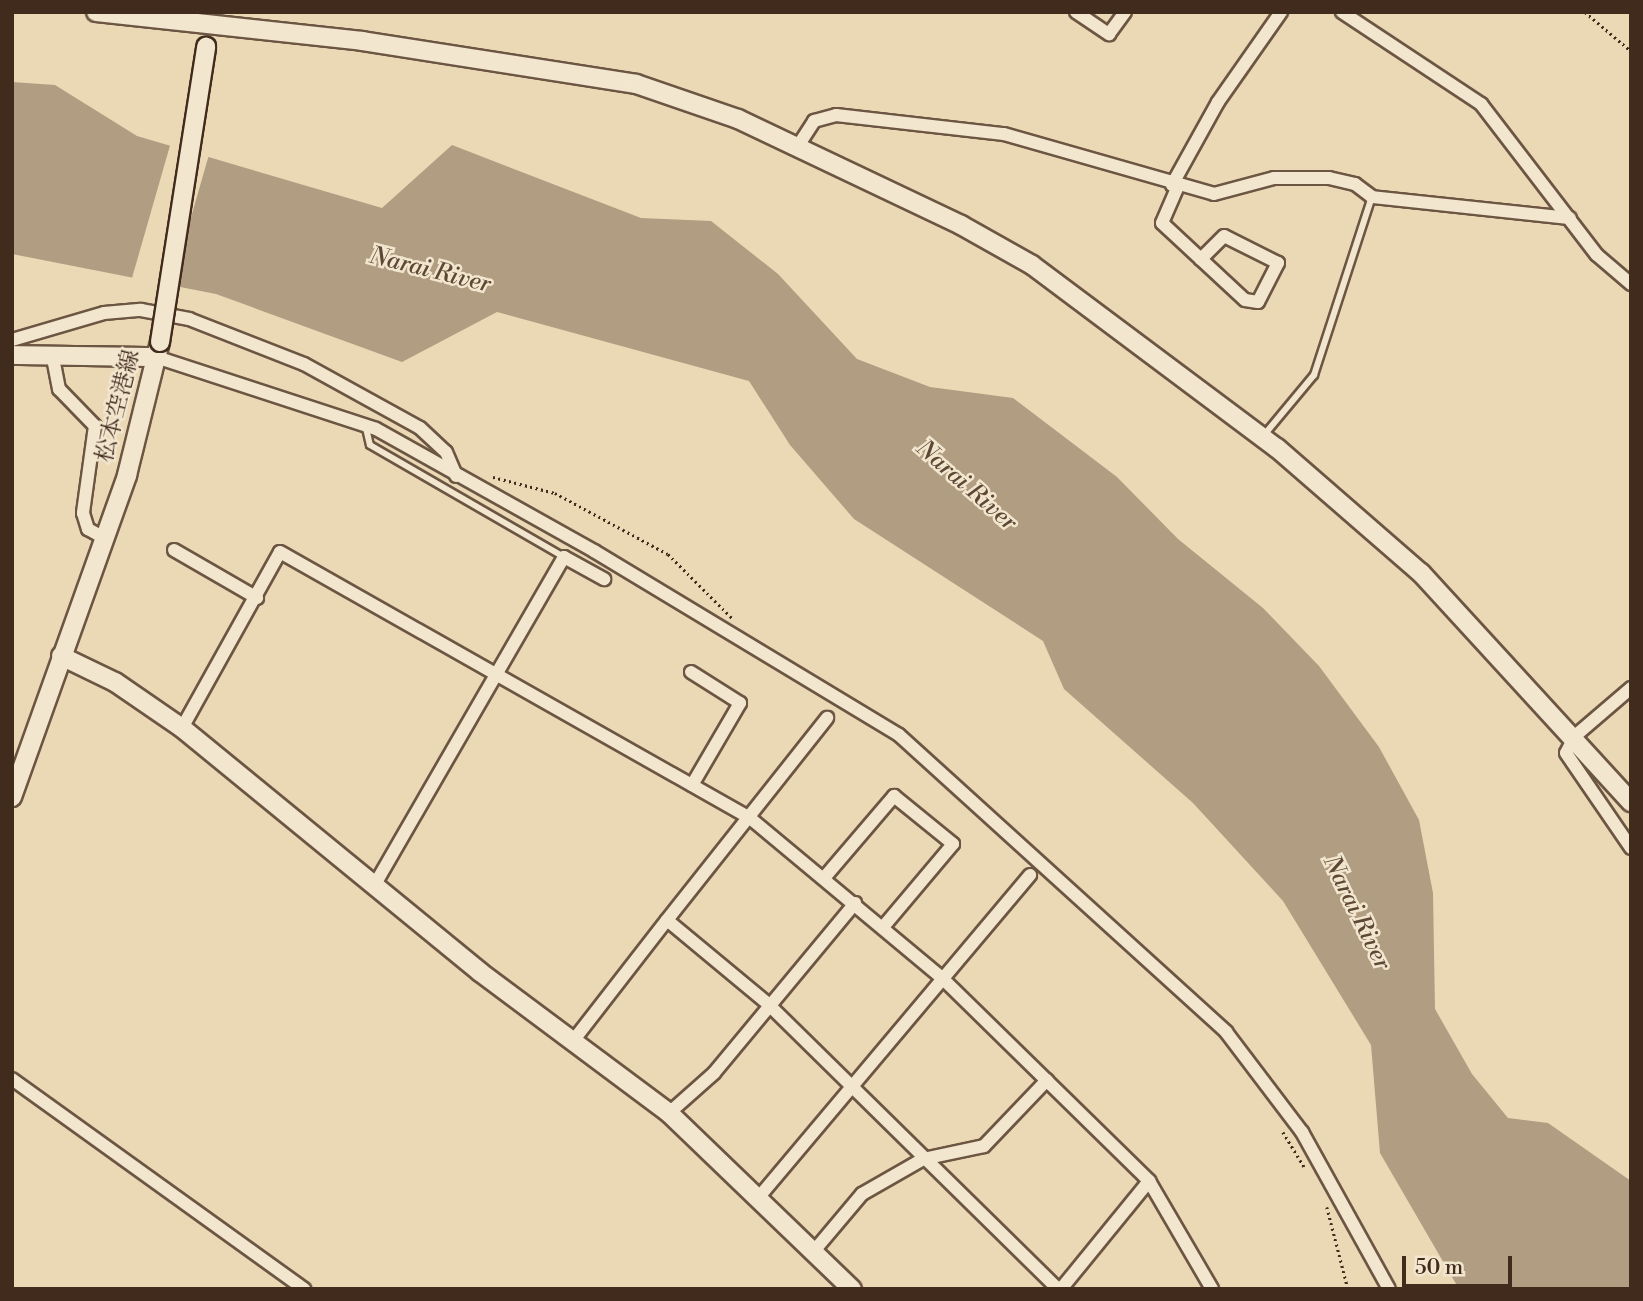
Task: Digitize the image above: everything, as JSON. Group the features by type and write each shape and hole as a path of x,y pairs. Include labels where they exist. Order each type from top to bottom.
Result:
{"street":[{"path":"96,12 211,19 636,84 798,146 1032,265 1262,436 1421,573 1575,736 1631,802"},
{"path":"1076,12 1109,34 1125,12"},
{"path":"1201,259 1224,236 1278,264 1258,302 1245,300 1201,259 1163,223 1175,186 1218,102 1281,12"},
{"path":"1342,12 1481,104 1597,255 1631,284"},
{"name":"松本空港線","path":"12,797 18,761 61,656 104,538 158,349 211,19"},
{"path":"798,146 814,121 836,115 1004,134 1175,186 1214,194 1274,177 1329,178 1355,184 1372,197 1570,218"},
{"path":"12,340 104,313 141,310 189,319 304,364 420,428 446,452 456,476"},
{"path":"12,355 158,349 365,426 846,701 947,773 1226,1031 1302,1132 1389,1289"},
{"path":"52,354 59,389 96,426 83,513 88,529 104,538"},
{"path":"174,551 257,598"},
{"path":"182,728 257,598 280,552 750,818 943,979 1149,1181 1212,1289"},
{"path":"374,886 564,557 604,579"},
{"path":"61,656 115,682 182,728 374,886 669,1112 852,1289"},
{"path":"691,672 740,703 692,785"},
{"path":"1631,688 1575,736 1566,753 1631,848"},
{"path":"573,1041 827,718"},
{"path":"824,878 894,796 953,844 883,927"},
{"path":"759,1197 1030,875"},
{"path":"669,1112 714,1073 768,1004 855,903"},
{"path":"667,920 768,1004 853,1085 923,1159 1059,1289 1149,1181"},
{"path":"12,1079 304,1289"},
{"path":"814,1251 862,1194 923,1159 984,1146 1047,1080"}],"lane":[{"path":"1262,436 1314,375 1372,197"},
{"path":"365,426 370,445 564,557"}],"path":[{"path":"1585,12 1631,51"},
{"path":"483,474 555,492 668,554 738,624"}],"water":[{"name":"Narai River","path":"12,82 55,85 137,136 382,208 452,145 641,218 711,221 778,274 857,359 930,387 1013,398 1117,477 1178,539 1263,608 1319,666 1379,747 1419,820 1433,893 1435,1009 1472,1074 1508,1118 1548,1123 1631,1181 1631,1289 1459,1289 1380,1153 1371,1045 1283,901 1193,803 1064,689 1043,641 854,519 790,445 749,381 497,312 402,362 216,294 12,254"}],"pier":[{"path":"171,142 209,153 170,290 132,278"}]}
